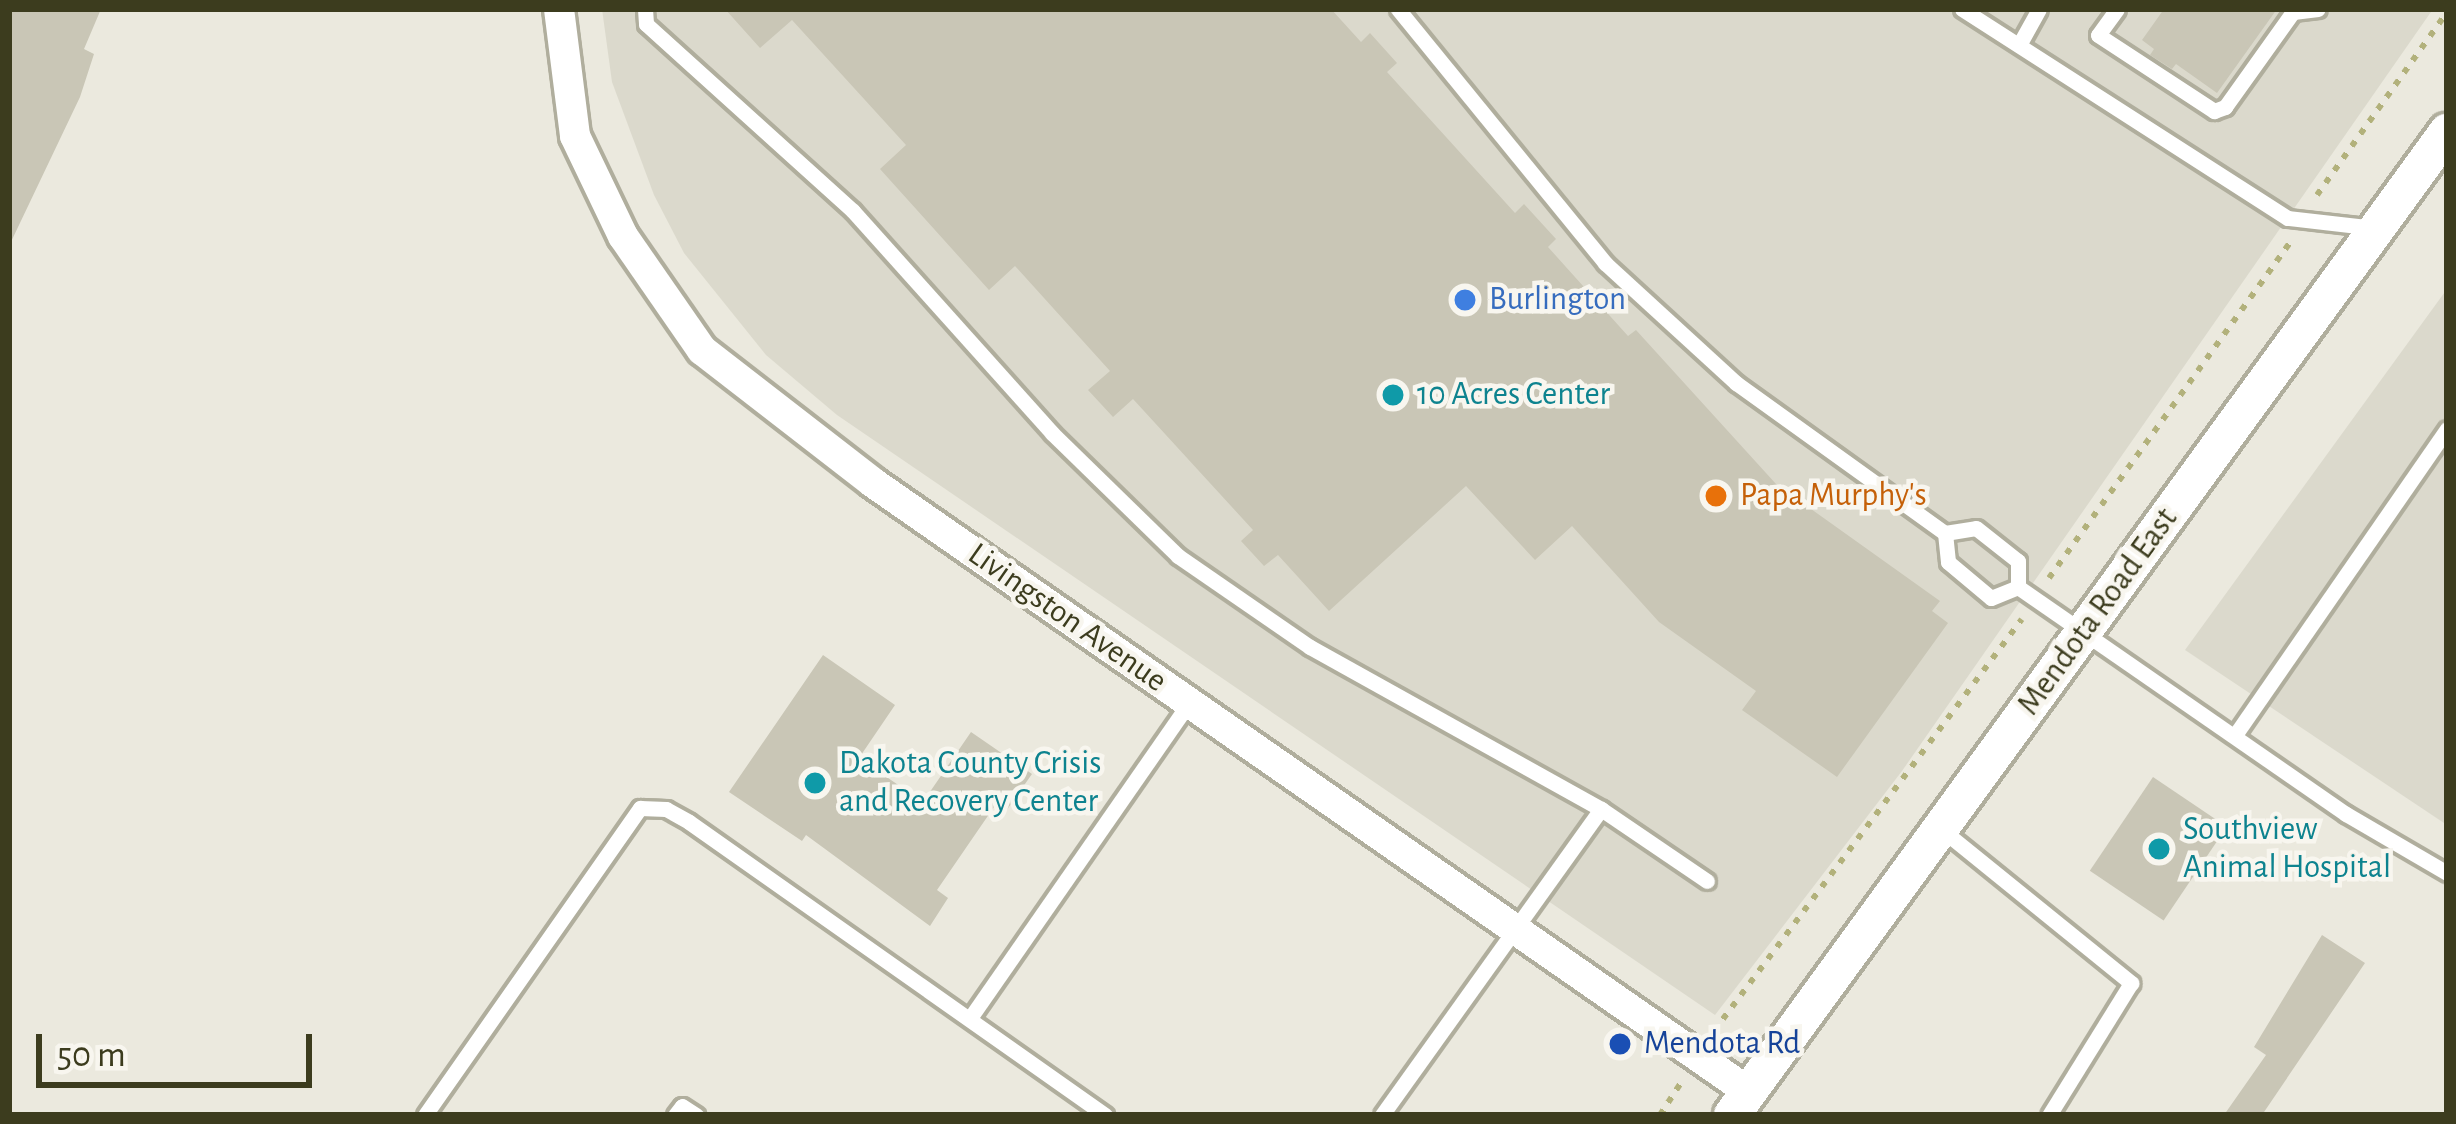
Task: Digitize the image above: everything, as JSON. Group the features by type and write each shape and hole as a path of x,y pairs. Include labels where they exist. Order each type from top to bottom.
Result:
{"street":[{"name":"Livingston Avenue","path":"559,9 575,136 623,236 702,350 872,482 1516,930 1741,1103"},
{"name":"Mendota Road East","path":"1741,1103 2447,132"}],"lane":[{"path":"645,9 646,24 853,211 1052,433 1178,556 1310,647 1600,808 1707,881"},
{"path":"1398,9 1605,262 1736,383 1945,533 1976,529 2018,561 2018,587"},
{"path":"1962,9 2288,218 2379,228"},
{"path":"2019,45 2039,9"},
{"path":"2116,9 2098,35 2214,111 2225,107 2294,10 2318,9"},
{"path":"2235,735 2447,430"},
{"path":"1945,533 1948,562 1991,598 2018,587"},
{"path":"2018,587 2085,628 2346,814 2447,873"},
{"path":"970,1018 1189,703"},
{"path":"425,1115 640,808 666,809 1105,1115"},
{"path":"1382,1115 1600,808"},
{"path":"1940,828 2131,983 2049,1115"},
{"path":"675,1115 682,1106 696,1115"}],"path":[{"path":"2313,201 2447,12"},
{"path":"2081,530 2290,241"},
{"path":"1723,1016 1993,662"}],"shaded area":[{"name":"10 Acres Center","path":"602,9 2433,9 1902,771 1715,1015 837,415 766,355 684,253 654,195 612,82"},
{"path":"2447,289 2447,825 2185,650"}],"building":[{"path":"9,9 101,9 84,49 94,54 80,97 9,246"},
{"name":"10 Acres Center","path":"725,9 1331,9 1361,42 1370,33 1397,63 1387,72 1515,213 1524,204 1556,239 1548,247 1628,336 1636,330 1776,484 1940,601 1932,611 1948,623 1837,777 1742,710 1756,691 1659,622 1572,526 1535,560 1466,486 1329,611 1278,555 1264,566 1241,541 1253,530 1133,399 1113,417 1088,390 1110,371 1015,266 989,290 880,169 906,145 792,20 760,48"},
{"path":"2164,9 2277,9 2217,93 2176,64 2172,69 2150,55 2154,49 2142,40"},
{"name":"Dakota County Crisis and Recovery Center","path":"823,655 895,705 859,758 923,802 971,732 1032,774 1004,814 994,807 937,890 948,898 930,926 806,835 802,841 729,792"},
{"name":"Southview Animal Hospital","path":"2153,777 2227,827 2164,920 2090,871"},
{"path":"2322,935 2365,963 2262,1115 2224,1115 2266,1055 2254,1047"}],"place":[{"name":"Burlington","path":"1465,300"},
{"name":"10 Acres Center","path":"1393,395"},
{"name":"Papa Murphy's","path":"1716,496"},
{"name":"Dakota County Crisis and Recovery Center","path":"815,783"},
{"name":"Southview Animal Hospital","path":"2159,849"},
{"name":"Mendota Rd","path":"1620,1044"}]}
